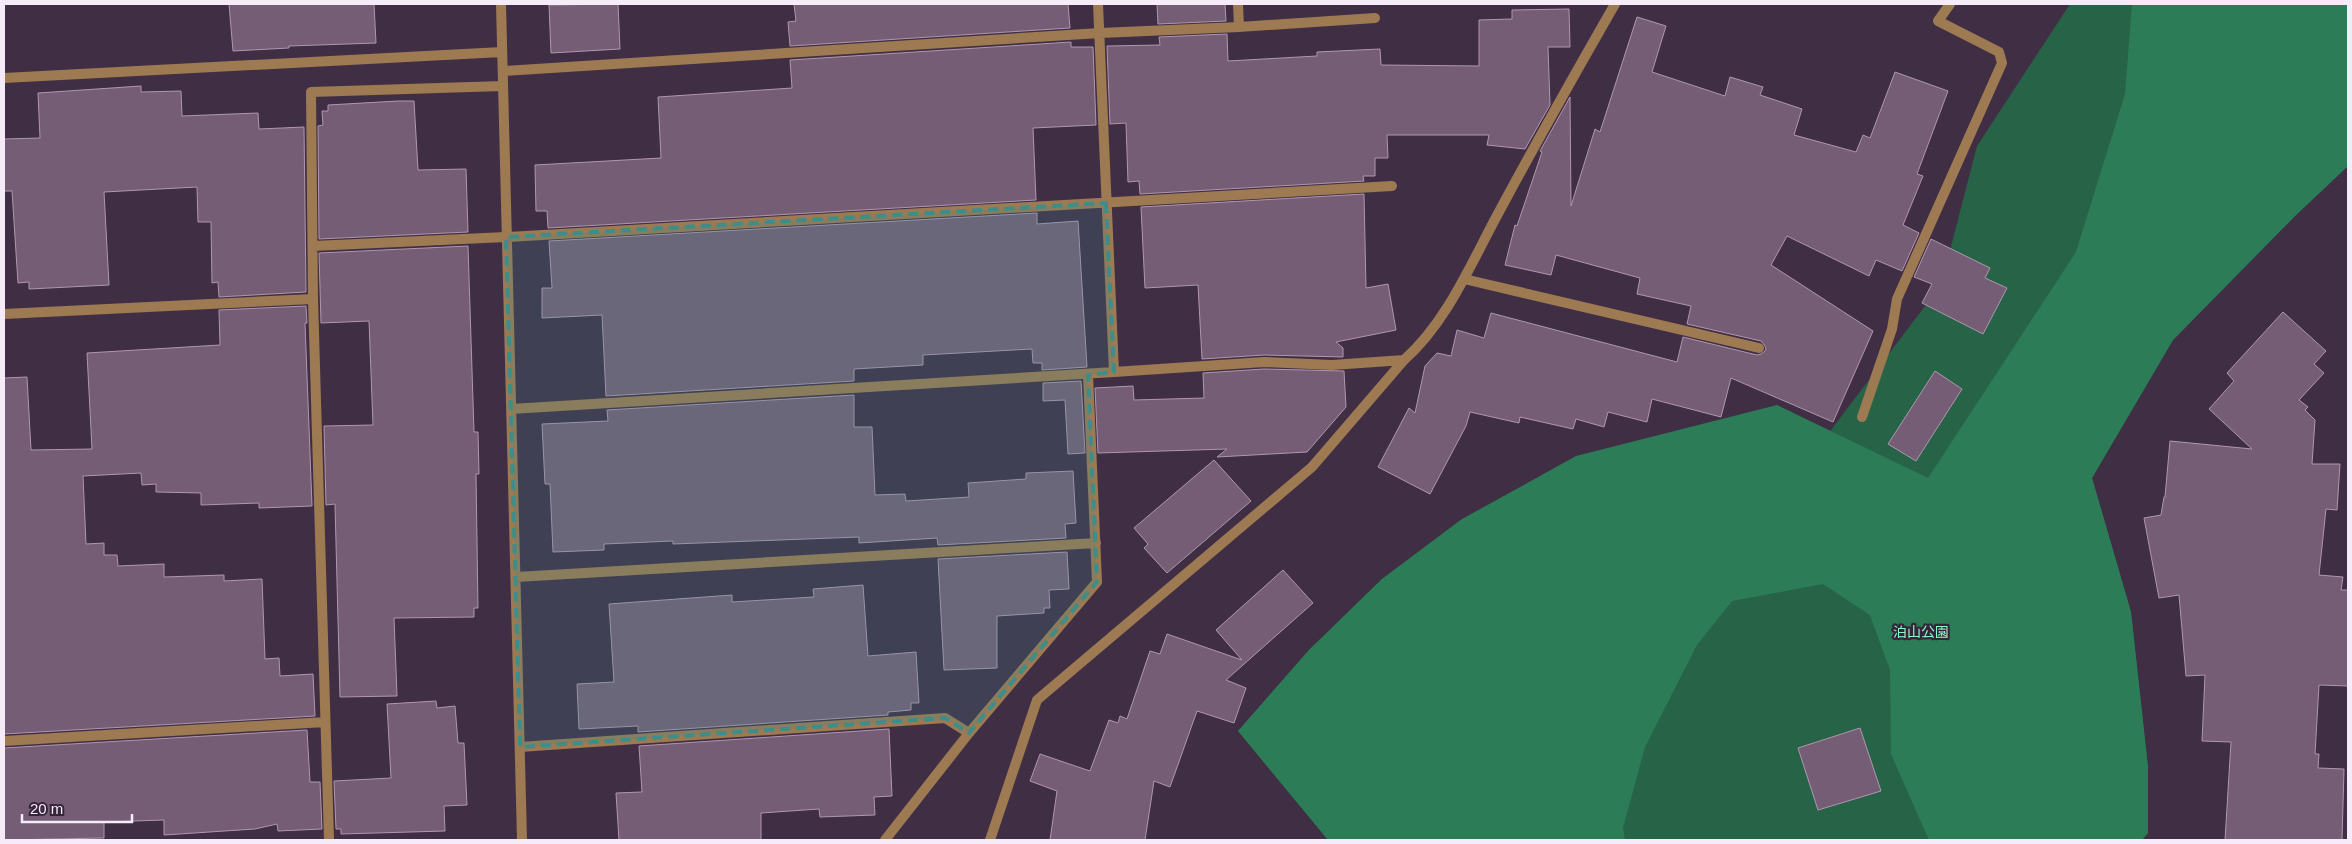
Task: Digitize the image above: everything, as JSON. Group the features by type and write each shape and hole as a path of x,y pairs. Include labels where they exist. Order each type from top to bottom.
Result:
{"street":[{"path":"501,4 522,840"},
{"path":"1098,4 1114,372"},
{"path":"1238,4 1239,27"},
{"path":"990,840 1037,700 1312,467 1404,360 1421,345 1464,279 1560,99 1615,4"},
{"path":"1862,417 1892,329 1896,299 2002,63 1998,52 1938,22 1950,4"},
{"path":"502,71 1100,33 1239,27 1375,18"},
{"path":"4,78 502,52"},
{"path":"329,840 314,299 311,92 503,86"},
{"path":"313,246 506,238 1392,186"},
{"path":"1464,279 1759,348"},
{"path":"4,314 314,299"},
{"path":"511,409 1088,375 1264,362 1332,364 1404,360"},
{"path":"885,840 969,733 1097,582 1088,375"},
{"path":"516,577 1096,543"},
{"path":"520,747 945,718 969,733"},
{"path":"4,741 325,722"}],"highlighted area":[{"path":"1106,203 1114,372 1088,375 1097,582 969,733 945,718 520,747 506,237"}],"green space":[{"name":"泊山公園","path":"2070,4 2348,4 2348,166 2295,216 2173,340 2092,478 2131,612 2148,767 2148,833 2142,840 1328,840 1238,731 1309,650 1382,579 1462,519 1812,455 1941,285 1977,146"},
{"name":"泊山公園","path":"2132,4 2348,4 2348,166 2295,216 2173,340 2092,478 2131,612 2148,767 2148,833 2142,840 1929,840 1891,754 1890,670 1870,615 1823,584 1732,601 1697,645 1645,747 1623,828 1625,840 1328,840 1238,731 1309,650 1382,579 1462,519 1576,456 1777,405 1928,478 2076,252 2125,94"}],"building":[{"path":"229,4 374,4 376,43 289,46 289,48 233,51"},
{"path":"618,4 620,49 551,53 549,5"},
{"path":"794,4 1068,4 1070,28 790,46 788,22 796,21"},
{"path":"1157,4 1225,4 1226,21 1158,24"},
{"path":"1569,9 1570,47 1548,47 1550,105 1525,149 1487,145 1489,135 1387,135 1388,158 1375,158 1375,176 1363,176 1364,181 1140,194 1139,181 1128,182 1126,123 1110,124 1107,46 1160,45 1159,37 1227,34 1228,61 1317,56 1317,52 1380,49 1381,65 1479,66 1479,20 1512,19 1512,10"},
{"path":"1637,17 1666,26 1652,72 1725,96 1730,77 1763,87 1760,95 1802,109 1794,135 1856,152 1863,135 1870,138 1895,72 1948,91 1917,174 1923,176 1903,225 1919,233 1902,271 1876,260 1869,276 1787,236 1771,265 1873,331 1833,422 1731,378 1721,417 1652,399 1647,422 1608,412 1604,427 1576,419 1573,429 1520,417 1519,423 1470,412 1466,426 1430,494 1378,467 1409,408 1415,413 1425,366 1437,353 1451,356 1457,330 1484,338 1491,313 1677,362 1683,337 1757,355 1766,350 1761,341 1687,324 1691,306 1637,294 1640,278 1556,255 1551,275 1505,265 1515,225 1517,226 1542,152 1540,151 1570,97 1571,206 1595,129 1600,132"},
{"path":"1071,42 1071,47 1093,47 1096,125 1033,128 1036,200 548,228 547,211 536,211 535,165 661,158 658,97 792,88 790,60"},
{"path":"141,86 141,92 181,91 182,116 258,113 259,129 304,127 306,292 219,297 218,282 212,283 211,222 198,222 197,187 104,192 109,285 29,289 29,282 18,283 12,191 4,191 4,139 40,138 38,93"},
{"path":"414,101 418,170 466,169 468,232 319,239 318,126 323,125 322,111 328,111 328,105"},
{"path":"1364,194 1366,288 1388,284 1396,330 1336,342 1343,348 1343,357 1264,355 1202,359 1198,285 1145,288 1141,207"},
{"path":"1037,213 1037,224 1078,221 1087,367 1042,370 1042,363 1033,363 1032,349 923,355 923,365 854,369 854,381 606,396 602,315 542,318 542,288 552,288 549,241"},
{"path":"1931,239 1990,268 1985,278 2007,288 1983,334 1922,303 1932,284 1914,277"},
{"path":"468,246 474,432 478,432 479,474 476,474 478,608 474,608 474,617 394,618 397,696 340,697 335,504 326,505 324,426 373,425 369,321 321,323 319,253"},
{"path":"306,306 307,323 305,323 312,506 259,508 259,503 201,505 201,493 156,492 156,484 142,485 141,473 83,476 86,544 104,543 104,555 117,555 118,566 164,564 164,577 224,575 224,581 262,579 265,659 279,658 280,676 313,674 315,716 4,734 4,378 27,377 31,450 92,449 87,353 220,345 219,310"},
{"path":"2283,312 2326,351 2314,364 2324,373 2299,400 2308,407 2305,410 2315,420 2312,464 2340,464 2337,510 2326,509 2319,575 2343,577 2341,590 2348,590 2348,686 2319,685 2315,754 2319,754 2318,768 2344,769 2342,840 2225,840 2231,742 2202,741 2205,675 2186,676 2179,595 2159,598 2144,518 2161,515 2165,497 2170,441 2252,449 2209,409 2234,381 2227,373"},
{"path":"1264,369 1344,371 1346,407 1307,452 1217,457 1227,449 1098,453 1095,388 1133,386 1134,400 1204,398 1203,373"},
{"path":"1935,371 1962,389 1916,461 1888,444"},
{"path":"1081,381 1085,453 1068,454 1065,400 1043,401 1043,383"},
{"path":"854,395 854,427 872,427 875,495 905,494 906,501 969,497 968,483 1026,479 1026,473 1073,471 1076,523 1065,524 1066,538 938,545 937,538 859,543 859,537 673,544 673,541 604,544 604,550 553,552 550,484 545,484 542,424 608,421 607,410"},
{"path":"1214,460 1251,501 1167,573 1144,548 1148,544 1134,528"},
{"path":"1067,552 1069,589 1049,590 1050,608 1044,608 1044,613 997,616 997,668 944,670 938,559"},
{"path":"1283,570 1313,603 1226,680 1246,688 1234,723 1197,711 1170,787 1154,781 1145,840 1050,840 1057,791 1030,781 1040,754 1090,771 1109,720 1118,723 1120,716 1127,719 1150,651 1160,654 1167,634 1242,660 1216,630"},
{"path":"863,585 868,656 916,652 919,703 911,703 911,710 888,712 888,715 638,732 638,726 579,729 577,684 614,682 609,604 732,595 732,602 814,597 813,589"},
{"path":"436,701 437,708 455,706 458,743 464,743 467,805 444,806 445,831 341,834 341,829 336,829 334,781 391,778 387,704"},
{"path":"1860,728 1881,791 1818,810 1798,748"},
{"path":"889,729 892,796 874,797 875,815 820,817 819,809 761,813 761,840 619,840 616,793 642,792 639,746"},
{"path":"307,730 310,782 320,782 322,829 278,831 277,824 255,829 164,835 164,820 104,822 104,838 4,840 4,748"}]}
